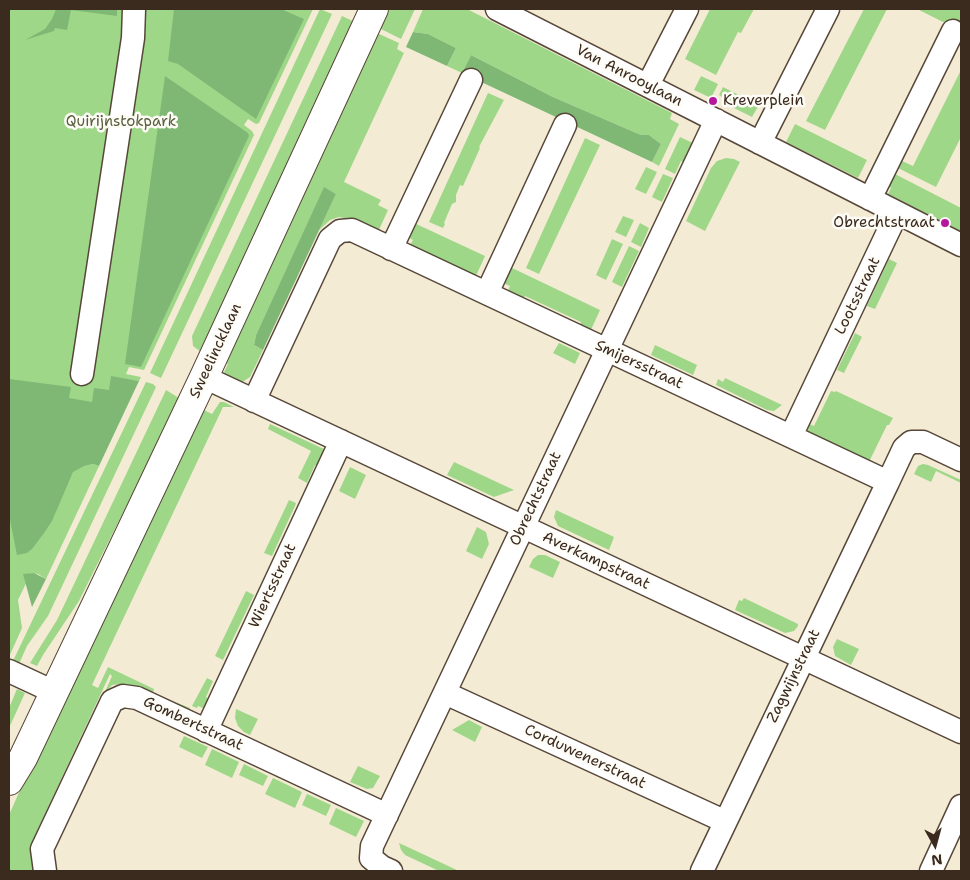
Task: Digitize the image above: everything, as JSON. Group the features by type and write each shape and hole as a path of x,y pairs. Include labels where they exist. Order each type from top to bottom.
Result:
{"street":[{"path":"82,374 133,38 134,9"},
{"name":"Sweelincklaan","path":"9,799 16,769 204,378 374,9"},
{"name":"Van Anrooylaan","path":"497,9 961,245"},
{"path":"648,85 687,9"},
{"path":"760,143 828,9"},
{"path":"870,198 953,31"},
{"path":"391,248 471,80"},
{"name":"Obrechtstraat","path":"391,871 382,867 371,858 372,846 716,120"},
{"path":"486,293 565,124"},
{"name":"Lootsstraat","path":"791,436 897,213"},
{"name":"Smijersstraat","path":"254,401 330,240 340,231 352,230 888,482"},
{"name":"Averkampstraat","path":"204,378 961,732"},
{"name":"Wiertsstraat","path":"206,731 341,442"},
{"path":"888,482 904,448 911,442 923,442 961,460"},
{"name":"Zagwijnstraat","path":"702,871 724,821 888,482"},
{"path":"9,671 54,692"},
{"name":"Corduwenerstraat","path":"445,693 724,821"},
{"name":"Gombertstraat","path":"45,871 42,849 112,701 123,696 137,698 387,815"},
{"path":"931,871 955,837 961,806"}],"green space":[{"name":"Quirijnstokpark","path":"9,9 313,9 259,123 256,124 248,119 244,125 254,135 144,370 129,367 126,374 141,377 139,381 124,379 83,466 93,464 99,466 46,579 38,574 31,573 18,600 22,628 9,657","holes":["249,135 141,366 131,365"]},
{"path":"56,9 117,9 117,16 71,10 67,30 55,28 54,31 25,40 45,29"},
{"path":"174,9 281,9 304,19 256,119 178,64 168,61"},
{"path":"320,9 332,14 161,378 150,373"},
{"path":"390,9 415,9 401,39 379,28"},
{"path":"423,9 467,9 672,113 670,119 679,124 659,166 652,162 661,144 649,135 641,135 553,97 471,55 462,73 447,66 456,48 428,34 413,32"},
{"path":"710,9 754,9 741,33 738,32 716,75 685,59"},
{"path":"864,9 887,9 825,130 806,121"},
{"path":"917,9 961,9 961,31"},
{"path":"342,16 355,22 201,352 193,346 192,336"},
{"path":"413,32 428,34 456,48 447,66 406,47"},
{"path":"377,33 399,43 397,49 404,53 344,182 381,200 378,205 388,210 378,232 349,219 339,217 330,220 319,230 336,194 324,188 256,335 254,345 263,350 250,377 241,383 226,375 224,372 228,364 222,362"},
{"path":"471,55 553,97 641,135 649,135 661,144 652,162 462,73"},
{"path":"961,70 961,137 936,187 896,167 900,160 913,166"},
{"path":"165,76 248,133 249,136 141,367 125,364"},
{"path":"701,76 718,84 711,98 694,90"},
{"path":"723,87 759,105 752,117 728,105 729,101 719,95"},
{"path":"488,93 504,100 479,147 463,186 460,185 456,195 456,202 452,204 443,228 429,222"},
{"path":"795,124 867,160 858,178 786,142"},
{"path":"680,137 695,144 685,163 681,161 675,174 665,169"},
{"path":"585,138 600,145 539,274 526,268"},
{"path":"726,158 740,162 705,231 686,221 711,168 717,161"},
{"path":"646,167 657,172 646,194 635,189"},
{"path":"893,173 961,208 961,231 888,194 891,188 887,185"},
{"path":"663,174 673,178 662,202 652,197"},
{"path":"324,187 336,194 263,350 254,345 256,335"},
{"path":"623,216 634,220 626,237 615,232"},
{"path":"412,222 485,256 475,278 409,247 413,240 406,236"},
{"path":"640,223 649,228 641,247 631,242"},
{"path":"612,239 623,244 606,280 596,275"},
{"path":"629,246 639,251 622,287 612,282"},
{"path":"889,259 897,263 875,309 867,306"},
{"path":"510,267 600,310 590,332 580,325 581,322 525,296 523,299 507,293 510,286 503,283"},
{"path":"855,333 862,337 844,373 837,370"},
{"path":"559,343 580,353 575,364 553,353"},
{"path":"655,345 697,365 693,375 651,355"},
{"path":"111,376 139,381 99,466 93,464 84,466 73,472 52,521 44,533 32,549 27,553 17,555 9,515 9,379 71,387 69,398 92,402 94,388 109,390"},
{"path":"725,378 782,405 774,411 767,410 716,385 718,379 723,382"},
{"path":"146,382 156,387 48,616 27,646 18,666 12,663"},
{"path":"166,390 179,398 79,601 37,666 30,663 57,620"},
{"path":"831,391 836,391 893,418 889,425 887,425 869,462 809,433 809,424 814,426"},
{"path":"220,402 234,407 223,407 92,685 98,688 108,667 154,689 153,693 190,708 188,713 122,684 112,685 104,694 112,676 110,674 38,829 35,838 34,871 9,871 9,815 25,779 200,408 212,414"},
{"path":"270,424 326,450 319,467 315,465 307,483 298,478 311,451 268,429"},
{"path":"454,462 514,490 494,497 447,475"},
{"path":"923,464 961,480 961,483 936,471 931,482 914,474 918,466"},
{"path":"350,467 366,475 355,499 339,491"},
{"path":"289,500 296,503 272,556 264,553"},
{"path":"556,510 614,537 609,550 558,526 554,517"},
{"path":"477,527 486,532 489,544 482,559 466,551"},
{"path":"538,555 545,555 560,562 553,578 529,567 533,559"},
{"path":"34,573 46,579 32,607 23,574"},
{"path":"246,591 254,595 223,660 215,656"},
{"path":"744,598 798,624 798,626 794,631 785,633 735,610 739,600 742,601"},
{"path":"837,639 859,649 851,665 835,656 833,647"},
{"path":"207,678 213,681 206,697 210,700 205,709 192,706"},
{"path":"17,689 25,693 9,728 9,708"},
{"path":"236,709 258,719 250,735 238,726 235,718"},
{"path":"469,720 482,727 475,742 452,730"},
{"path":"184,736 208,747 202,758 179,747"},
{"path":"212,749 239,762 232,778 205,765"},
{"path":"244,764 268,776 263,786 239,775"},
{"path":"358,766 380,776 373,788 367,789 350,782"},
{"path":"273,778 302,792 295,808 265,794"},
{"path":"307,794 331,805 326,816 302,805"},
{"path":"336,808 364,821 356,837 329,824"},
{"path":"399,843 459,871 439,871 405,855"}],"place":[{"name":"Kreverplein","path":"713,101"},
{"name":"Obrechtstraat","path":"945,223"}]}
